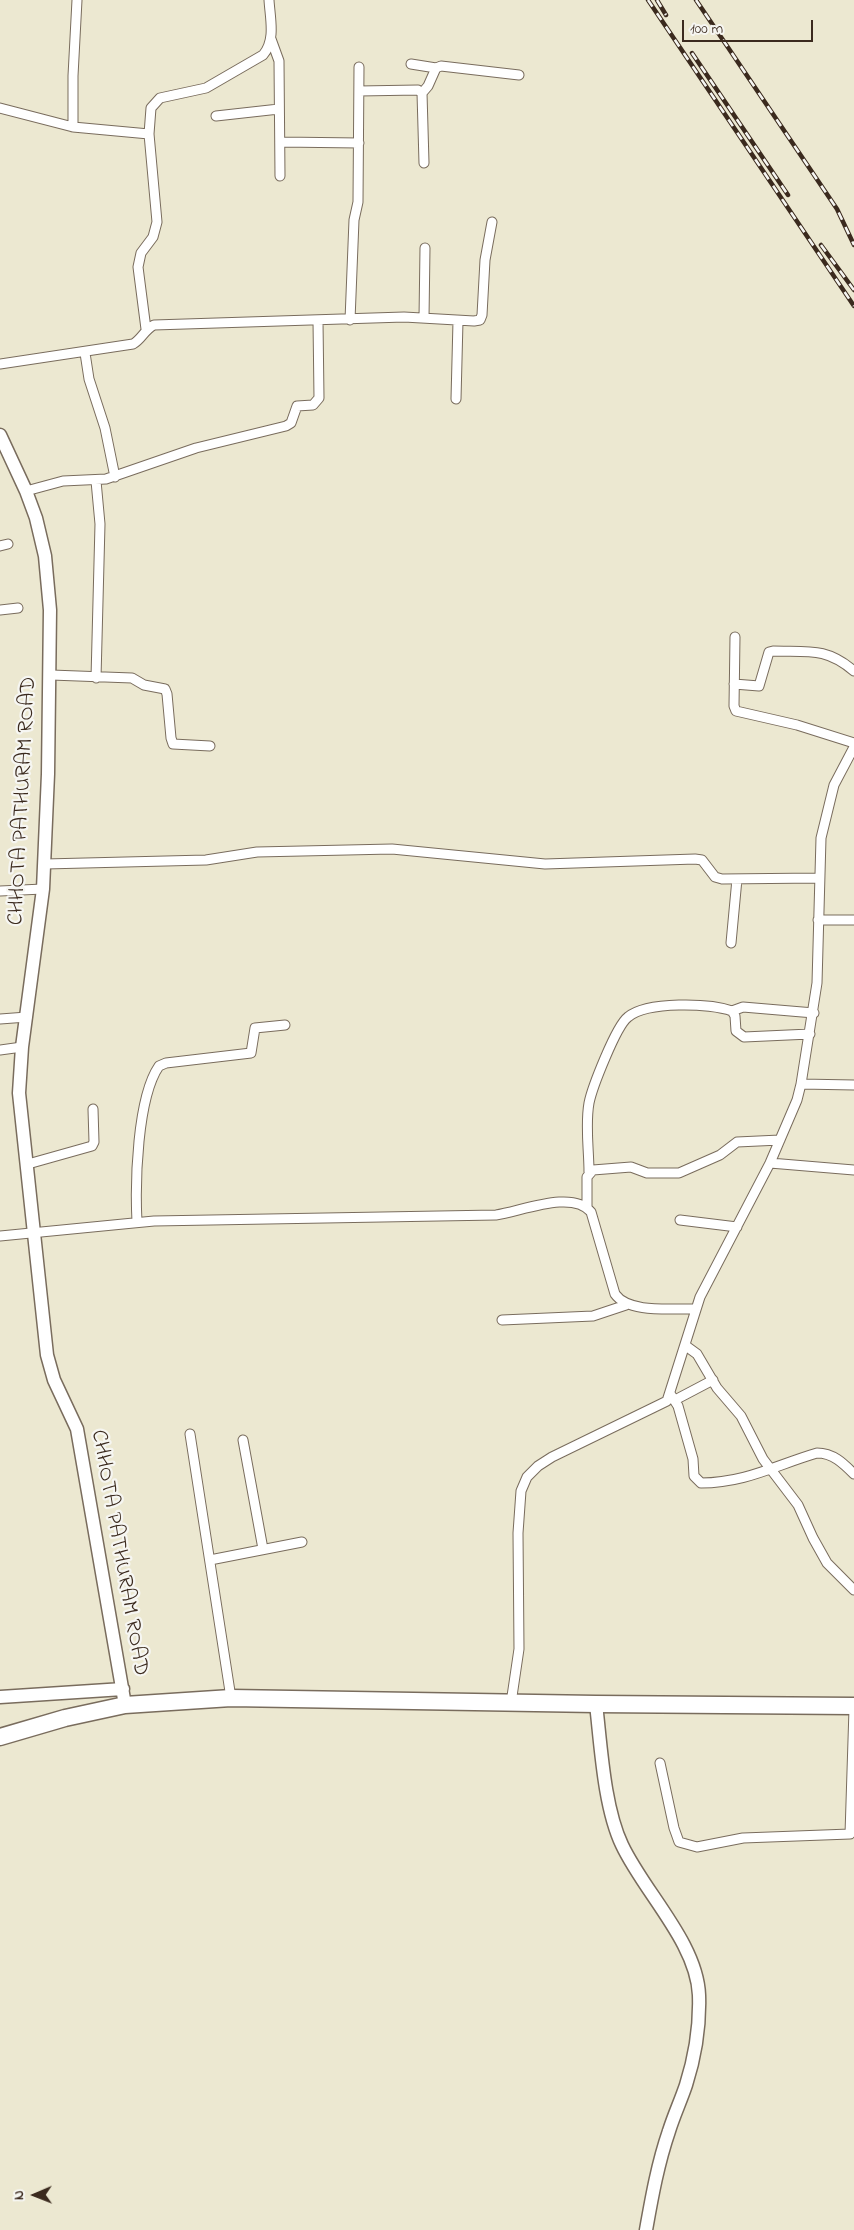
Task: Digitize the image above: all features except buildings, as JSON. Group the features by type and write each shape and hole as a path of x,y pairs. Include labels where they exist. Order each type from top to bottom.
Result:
{"highway":[{"path":"0,1737 66,1718 124,1697 854,1707"}],"street":[{"path":"73,127 73,76 77,0"},
{"path":"269,0 271,39 279,60 280,176"},
{"path":"146,329 138,267 141,253 153,237 157,222 149,134 151,108 160,98 206,88 263,55 268,49 271,39"},
{"path":"411,64 519,75"},
{"path":"350,320 354,220 358,202 360,67"},
{"path":"424,163 422,93 428,86 436,68"},
{"path":"359,91 418,90 422,93"},
{"path":"0,108 73,127 149,134"},
{"path":"216,116 279,109"},
{"path":"281,142 359,143"},
{"path":"0,364 85,353 133,344 140,340 146,329 154,325 424,318 458,321 480,320 482,315 485,260 492,222"},
{"path":"424,318 426,248"},
{"path":"26,490 63,481 96,480 115,477 196,448 291,423 298,406 313,405 319,398 318,321"},
{"path":"456,398 458,321"},
{"path":"85,353 88,379 105,428 115,477"},
{"name":"CHHOTA PATHURAM ROAD","path":"0,435 26,490 38,527 49,581 51,675 45,864 22,1047 19,1093 47,1355 54,1380 77,1430 124,1697"},
{"path":"96,480 100,524 96,678"},
{"path":"0,610 18,608"},
{"path":"735,636 734,706 736,712 797,725 854,742"},
{"path":"734,684 759,686 766,657 769,652 773,651 829,654 838,658 854,671"},
{"path":"51,675 132,678 144,685 165,689 168,694 170,738 173,744 210,746"},
{"path":"854,747 834,785 826,810 821,838 818,878 817,983 802,1084 770,1163 695,1309 673,1397 693,1459 696,1481 701,1484 728,1483 771,1470 810,1455 826,1453 839,1460 854,1474"},
{"path":"45,864 206,860 257,852 414,849 546,864 695,859 706,863 715,877 737,879 818,878"},
{"path":"731,943 737,879"},
{"path":"0,891 43,889"},
{"path":"818,920 854,920"},
{"path":"587,1208 589,1104 604,1061 626,1018 631,1014 672,1004 732,1011 743,1007 814,1013"},
{"path":"732,1011 735,1016 736,1031 744,1037 810,1034"},
{"path":"0,1019 27,1017"},
{"path":"137,1222 136,1187 144,1112 148,1094 159,1066 166,1062 251,1053 255,1028 285,1025"},
{"path":"0,1050 22,1047"},
{"path":"802,1084 854,1085"},
{"path":"28,1164 92,1146 94,1142 93,1109"},
{"path":"589,1172 636,1167 647,1173 679,1173 720,1155 737,1142 780,1140"},
{"path":"770,1163 854,1170"},
{"path":"0,1236 137,1222 496,1215 550,1202 582,1205 591,1212 615,1294 626,1305"},
{"path":"680,1220 737,1227"},
{"path":"502,1320 593,1316 626,1305 651,1308 695,1309"},
{"path":"686,1346 697,1354 713,1380 741,1416 763,1459 798,1505 827,1563 854,1590"},
{"path":"511,1703 519,1648 518,1534 521,1491 527,1477 552,1457 662,1405 673,1397 713,1380"},
{"path":"190,1434 231,1698"},
{"path":"242,1440 264,1549"},
{"path":"210,1560 302,1542"},
{"path":"0,1697 124,1697"},
{"path":"596,1704 614,1823 634,1870 663,1913 694,1966 699,1994 698,2020 687,2084 669,2130 655,2181 646,2230"},
{"path":"660,1763 674,1828 679,1842 697,1847 743,1838 850,1834 854,1707"}],"railway":[{"path":"648,0 854,306"},
{"path":"657,0 666,15"},
{"path":"696,0 837,209 854,245"},
{"path":"692,53 788,195"},
{"path":"821,245 854,290"}]}
